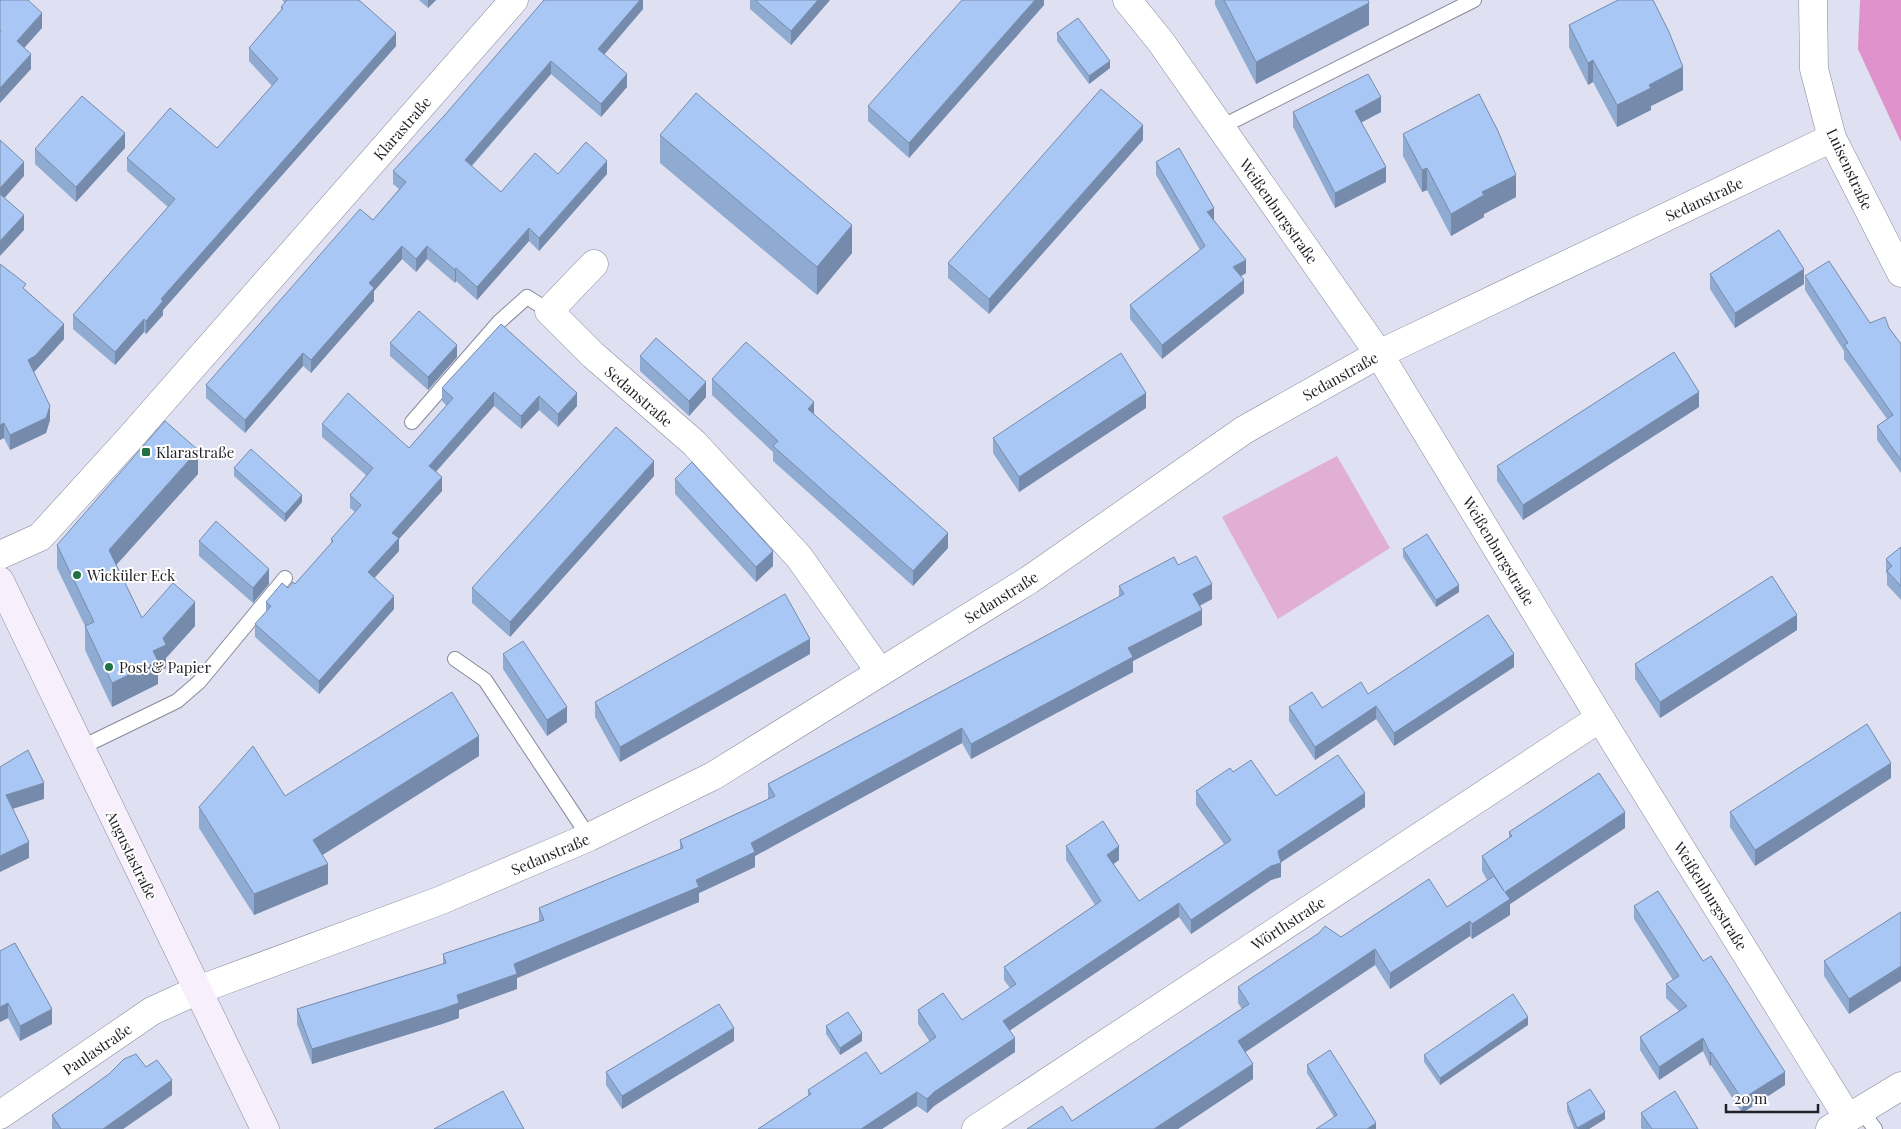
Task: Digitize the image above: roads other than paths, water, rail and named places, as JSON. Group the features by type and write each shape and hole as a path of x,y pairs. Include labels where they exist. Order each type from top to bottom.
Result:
{"main road":[{"name":"Augustastraße","path":"0,581 266,1129"}],"street":[{"name":"Klarastraße","path":"0,555 40,537 130,438 514,0"},
{"name":"Luisenstraße","path":"1812,0 1814,70 1832,138 1901,273"},
{"name":"Weißenburgstraße","path":"1136,2 1161,42 1380,354 1600,718 1854,1121"},
{"name":"Sedanstraße","path":"198,990 439,901 589,837 713,776 1029,580 1244,430 1380,354 1832,138"},
{"path":"549,312 594,264"},
{"name":"Sedanstraße","path":"549,312 593,355 694,443 799,557 880,672"},
{"name":"Wörthstraße","path":"976,1129 1600,718"},
{"name":"Paulastraße","path":"0,1115 152,1011 198,990"},
{"path":"1854,1121 1901,1086"}],"lane":[{"path":"1221,127 1474,0"},
{"path":"412,422 499,322 527,297 549,312"},
{"path":"80,748 177,701 199,682 285,578"},
{"path":"455,659 485,680 589,837"}],"place":[{"name":"Klarastraße","path":"146,452"},
{"name":"Wicküler Eck","path":"77,575"},
{"name":"Post & Papier","path":"109,667"}]}
